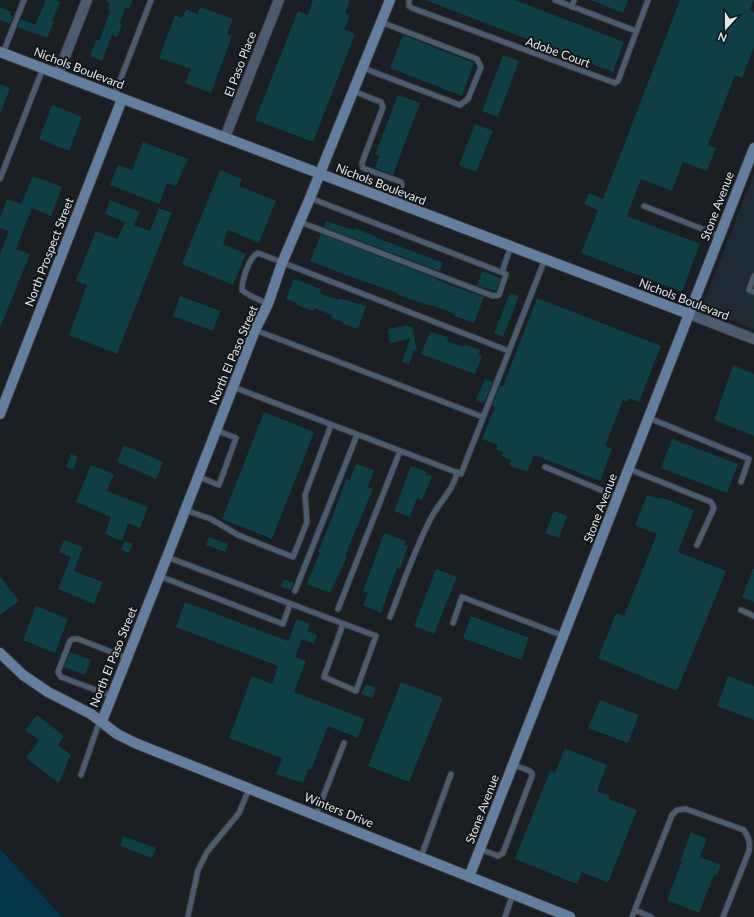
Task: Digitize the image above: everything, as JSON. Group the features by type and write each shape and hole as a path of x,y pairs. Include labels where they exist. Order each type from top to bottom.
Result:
{"street":[{"path":"58,74 87,0"},
{"name":"El Paso Place","path":"225,137 279,0"},
{"name":"North El Paso Street","path":"101,721 160,576 232,387 255,330 268,304 282,263 320,174 390,0"},
{"name":"Nichols Boulevard","path":"2,52 754,339"},
{"name":"North Prospect Street","path":"0,414 118,97"},
{"name":"Stone Avenue","path":"469,877 754,148"},
{"path":"0,653 23,675 48,692 101,721"},
{"name":"Winters Drive","path":"101,721 117,734 135,743 570,917"}],"lane":[{"path":"2,52 24,0"},
{"path":"118,97 151,0"},
{"name":"Adobe Court","path":"409,0 409,6 615,83 618,80 648,0"},
{"path":"555,0 636,31"},
{"path":"572,7 574,0"},
{"path":"363,68 460,105 468,99 479,74 481,67 477,59 381,22"},
{"path":"0,179 43,68"},
{"path":"353,91 381,102 383,107 362,163 364,168 401,182 402,185 393,202"},
{"path":"300,222 493,296 499,295 506,274 310,198"},
{"path":"644,206 720,236"},
{"path":"502,272 511,246"},
{"path":"268,304 242,290 242,282 253,255 258,253 509,351"},
{"path":"232,387 461,474 545,259"},
{"path":"754,276 749,290 754,292"},
{"path":"255,330 483,417"},
{"path":"649,418 749,459 741,482"},
{"path":"185,510 211,519 238,535 293,557 307,522 305,495 331,425"},
{"path":"198,477 219,485 236,438 216,430"},
{"path":"295,591 356,435"},
{"path":"338,609 400,451"},
{"path":"545,467 618,497"},
{"path":"629,469 711,502 714,508 697,545"},
{"path":"390,617 415,553 431,518 456,480 457,472"},
{"path":"167,557 376,636 356,691 324,677 343,624"},
{"path":"160,576 283,624 290,604"},
{"path":"453,623 462,597 564,636"},
{"path":"741,610 754,616"},
{"path":"112,696 59,675 58,672 70,641 73,639 78,639 127,658"},
{"path":"81,775 101,721"},
{"path":"316,815 344,743"},
{"path":"480,849 498,856 503,853 532,776 532,773 528,770 513,765"},
{"path":"421,857 451,774"},
{"path":"188,916 198,870 207,852 239,813 249,789"},
{"path":"632,917 672,815 677,810 686,809 744,830 748,836 750,843 749,851 723,917"},
{"path":"504,917 513,894"},
{"path":"635,910 651,917"}],"shaded area":[{"path":"754,173 754,329 709,312 704,303"},
{"path":"0,849 62,917 0,917"}],"building":[{"path":"46,0 56,0 60,2 47,38 18,27 21,19 35,25"},
{"path":"133,0 129,9 125,8 120,24 122,24 117,37 112,35 102,61 90,56 96,40 99,41 110,11 108,10 110,3 105,1"},
{"path":"313,0 350,0 345,13 350,15 344,29 355,34 313,142 255,120 298,11 308,15"},
{"path":"425,0 515,0 624,42 613,72"},
{"path":"591,0 628,0 623,13"},
{"path":"680,0 754,0 750,10 754,12 754,47 742,78 735,75 708,145 716,148 707,171 683,162 672,191 641,179 627,216 700,244 682,292 581,253 598,210 584,204 589,193 603,199"},
{"path":"0,7 11,12 10,15 13,16 10,24 0,20"},
{"path":"200,7 233,19 227,34 232,36 211,93 185,83 191,69 159,58 175,15 182,18 186,9 197,14"},
{"path":"403,35 474,63 462,96 390,68"},
{"path":"503,55 519,61 498,117 482,111"},
{"path":"0,84 10,88 1,112 0,112"},
{"path":"398,95 420,103 393,175 375,168 379,156 375,155"},
{"path":"52,105 82,117 69,151 39,139"},
{"path":"475,124 493,131 476,172 459,165"},
{"path":"143,142 188,159 176,186 167,183 159,204 110,185 118,165 132,170"},
{"path":"220,170 242,179 239,186 276,201 259,243 228,230 223,244 246,254 233,285 182,264"},
{"path":"33,176 62,187 51,216 32,208 16,249 30,254 0,328 0,254 9,231 0,228 0,217 7,199 21,204"},
{"path":"110,200 140,212 134,225 150,231 159,208 172,213 117,354 69,335 87,285 76,281 96,231 117,239 125,222 105,214"},
{"path":"326,221 353,230 354,228 443,263 440,271 324,227"},
{"path":"321,234 484,297 474,323 454,316 455,314 418,302 397,294 398,293 310,261"},
{"path":"482,271 500,278 496,291 477,286"},
{"path":"294,279 321,289 320,293 338,300 339,298 366,306 358,329 331,318 332,315 314,308 313,311 286,299"},
{"path":"510,293 519,296 503,337 494,333"},
{"path":"180,296 220,311 213,331 173,316"},
{"path":"537,298 661,346 639,402 629,398 627,402 623,400 605,446 612,449 600,481 534,455 527,472 509,465 511,460 501,456 503,452 496,449 498,445 482,439 495,407 492,406 500,385 503,386"},
{"path":"408,325 408,327 412,326 417,352 414,350 409,364 402,362 410,339 390,343 388,329"},
{"path":"430,332 448,337 447,341 464,347 465,344 480,350 479,355 482,356 475,374 421,354"},
{"path":"733,365 754,374 754,436 714,420"},
{"path":"485,379 493,382 484,403 476,400"},
{"path":"264,412 314,432 272,539 222,519"},
{"path":"672,439 738,464 727,493 661,468"},
{"path":"124,445 163,462 156,479 117,462"},
{"path":"71,454 78,457 73,470 66,467"},
{"path":"356,464 374,470 368,487 373,489 345,556 347,557 330,593 307,584 346,479 350,480"},
{"path":"91,465 114,474 107,491 148,507 140,528 128,523 122,541 105,534 111,517 76,502"},
{"path":"411,466 427,472 426,474 432,476 422,500 417,498 410,517 394,511"},
{"path":"647,495 660,499 661,497 694,510 678,552 726,571 677,691 598,658 616,613 624,616 657,534 635,525"},
{"path":"554,511 567,516 559,538 545,533"},
{"path":"384,533 406,541 404,545 408,546 400,569 397,568 381,613 363,605 368,593 363,591"},
{"path":"209,537 228,544 225,552 206,545"},
{"path":"64,540 83,547 74,571 103,582 94,604 58,589 71,557 59,552"},
{"path":"124,541 133,544 129,553 121,550"},
{"path":"436,569 457,577 434,634 414,626"},
{"path":"754,569 754,602 742,597"},
{"path":"0,576 19,601 0,615"},
{"path":"284,579 294,583 291,590 281,587"},
{"path":"185,602 288,641 297,619 310,624 307,631 317,635 314,644 302,639 295,657 306,661 294,692 365,719 358,738 328,726 311,770 308,769 303,783 276,774 282,758 229,738 252,676 272,684 278,666 176,627"},
{"path":"36,606 68,619 55,653 23,640"},
{"path":"471,616 529,638 521,660 463,638"},
{"path":"70,652 91,660 85,675 64,667"},
{"path":"728,676 754,686 754,720 717,706"},
{"path":"401,682 443,698 409,782 368,766"},
{"path":"366,684 376,688 372,698 361,694"},
{"path":"600,700 639,715 628,743 588,728"},
{"path":"37,715 64,736 58,745 71,755 59,783 26,758 39,740 25,730"},
{"path":"565,748 607,765 597,791 610,796 609,799 637,810 608,883 582,872 577,884 515,859 550,771 555,773"},
{"path":"691,832 707,839 700,857 721,865 717,876 714,875 699,913 667,900"},
{"path":"123,836 156,848 152,858 120,846"}]}
